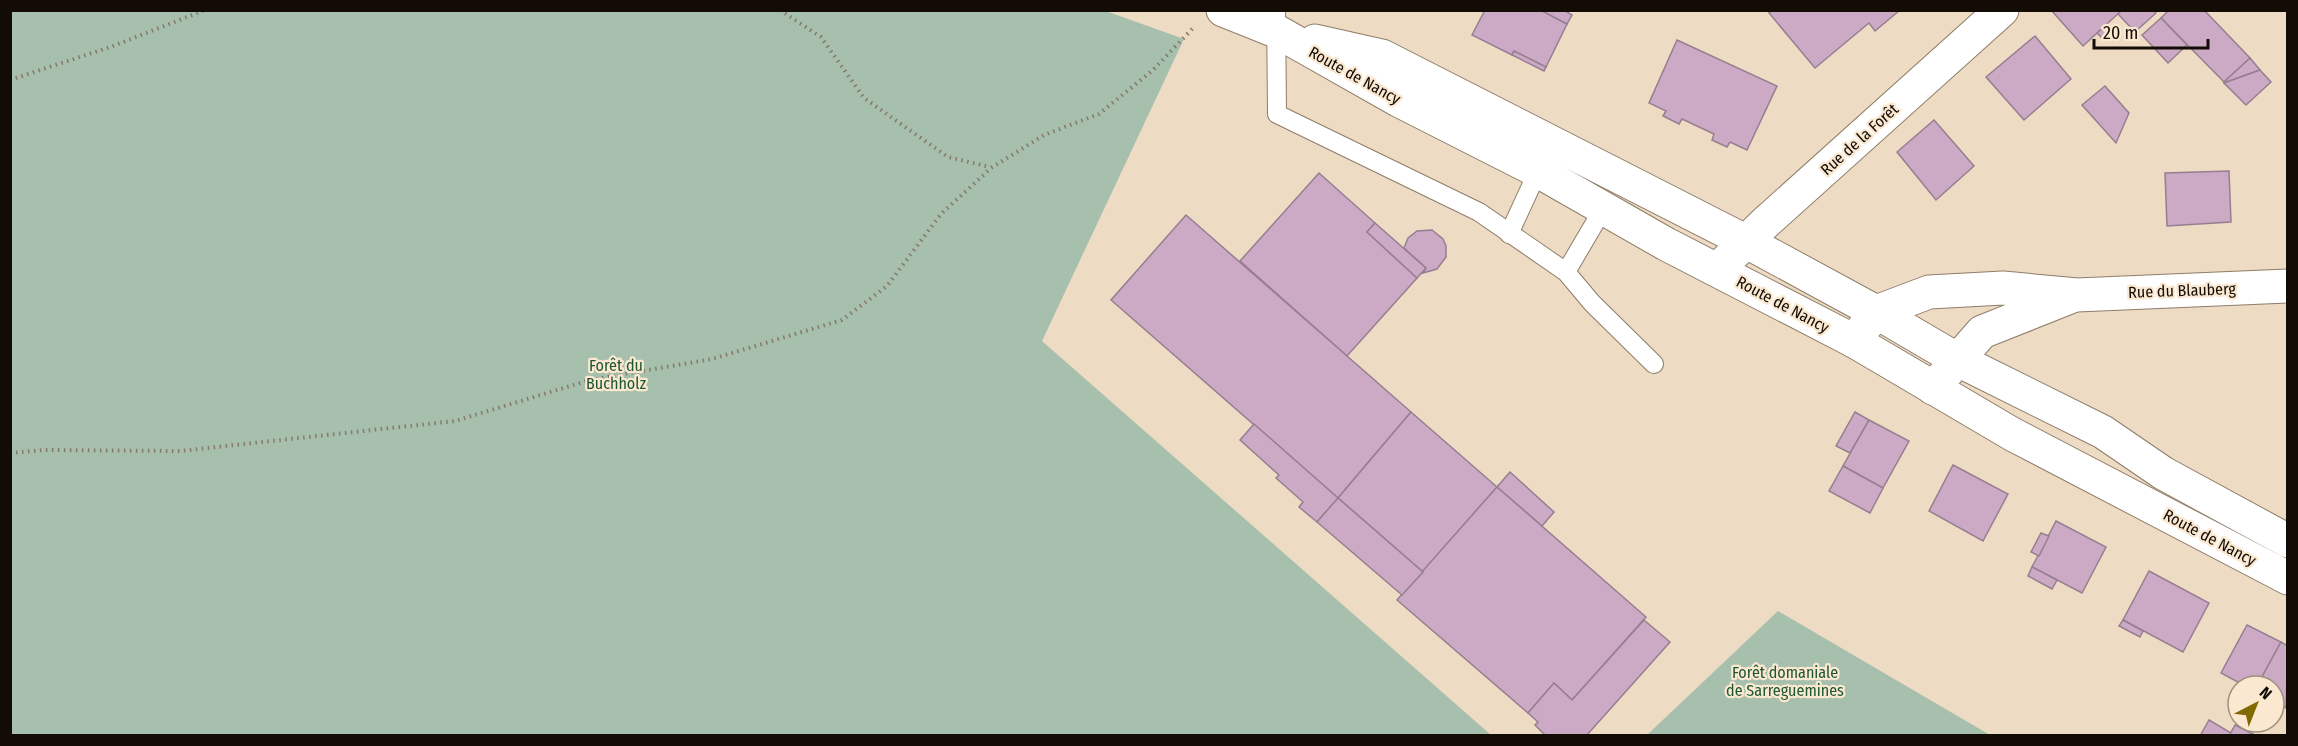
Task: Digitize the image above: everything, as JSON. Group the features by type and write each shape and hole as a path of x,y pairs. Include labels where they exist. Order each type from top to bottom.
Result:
{"main road":[{"name":"Route de Nancy","path":"1222,10 1277,21 1382,56 1747,242 1876,312 1958,360 2103,432 2163,473 2288,541"},
{"name":"Rue de la Forêt","path":"1719,270 2002,10"},
{"name":"Route de Nancy","path":"1277,21 1398,100 1538,171 1604,209 1854,341 2012,434 2288,578"},
{"name":"Rue du Blauberg","path":"1876,312 1929,292 2003,288 2077,294 2288,286"},
{"name":"Rue du Blauberg","path":"1934,388 1982,332 2077,294"},
{"path":"1854,341 1876,312"}],"lane":[{"path":"1277,21 1277,114 1479,212 1566,272 1592,303 1654,364"},
{"path":"1509,234 1538,171 1593,163 1604,209 1566,272"}],"path":[{"path":"10,80 113,46 205,10"},
{"path":"780,10 821,37 864,98 948,157 991,168"},
{"path":"10,453 44,450 180,451 455,421 590,380 712,358 842,320 887,286 941,214 991,168 1044,135 1099,114 1154,70 1193,28"}],"green space":[{"name":"Forêt du Buchholz","path":"1103,10 1184,39 1042,341 1491,735 11,735 11,11"},
{"name":"Forêt domaniale de Sarreguemines","path":"1778,611 1990,735 1647,735"}],"building":[{"path":"1485,10 1541,10 1567,24 1546,67 1514,51 1512,55 1472,35"},
{"path":"1545,10 1564,10 1572,15 1567,24 1544,12"},
{"path":"1773,10 1900,10 1875,31 1869,23 1815,68 1769,13"},
{"path":"2051,10 2122,10 2083,46"},
{"path":"2122,10 2154,10 2156,13 2135,32 2118,14"},
{"path":"2169,10 2204,10 2250,58 2224,82 2161,18"},
{"path":"2161,18 2187,45 2168,63 2142,35"},
{"path":"2104,27 2110,33 2103,39 2097,33"},
{"path":"2035,36 2071,79 2024,120 1986,77"},
{"path":"1677,40 1777,86 1747,150 1730,142 1727,147 1712,140 1714,134 1682,119 1679,124 1663,116 1666,111 1649,103"},
{"path":"1514,51 1546,67 1544,71 1512,55"},
{"path":"2250,58 2260,70 2224,83 2224,82"},
{"path":"2260,70 2271,82 2246,105 2224,83"},
{"path":"2105,86 2129,113 2116,143 2082,105"},
{"path":"1934,120 1974,166 1936,200 1897,152"},
{"path":"2229,171 2231,222 2167,226 2165,173"},
{"path":"1319,173 1375,223 1367,232 1417,278 1347,356 1240,261"},
{"path":"1186,215 1411,412 1338,498 1111,300"},
{"path":"1375,223 1426,268 1417,278 1367,232"},
{"path":"1432,230 1443,239 1446,246 1446,257 1437,269 1423,273 1426,268 1404,248 1408,238 1417,231"},
{"path":"1411,412 1497,487 1423,572 1338,498"},
{"path":"1855,412 1869,420 1850,453 1836,446"},
{"path":"1869,420 1909,441 1883,488 1843,466"},
{"path":"1254,424 1338,498 1317,522 1299,507 1303,502 1276,478 1279,475 1240,440"},
{"path":"1953,465 2008,494 1983,541 1929,511"},
{"path":"1843,466 1883,488 1870,513 1829,491"},
{"path":"1510,472 1554,512 1542,526 1497,487"},
{"path":"1497,487 1646,617 1572,700 1554,683 1528,713 1397,600"},
{"path":"1338,498 1423,572 1402,595 1317,522"},
{"path":"2056,521 2106,547 2082,593 2032,567"},
{"path":"2041,533 2049,536 2039,556 2031,552"},
{"path":"2032,567 2057,580 2052,589 2028,576"},
{"path":"2149,571 2209,603 2183,652 2123,620"},
{"path":"1644,620 1670,642 1586,736 1546,736 1535,725 1538,722 1528,713 1554,683 1572,700"},
{"path":"2123,620 2143,631 2140,637 2119,626"},
{"path":"2247,625 2281,642 2264,674 2226,676 2221,673"},
{"path":"2281,642 2288,646 2286,708 2286,674 2264,674"},
{"path":"2209,720 2226,730 2226,734 2230,734 2229,736 2200,736"},
{"path":"2230,734 2253,734 2257,736 2229,736"}]}
